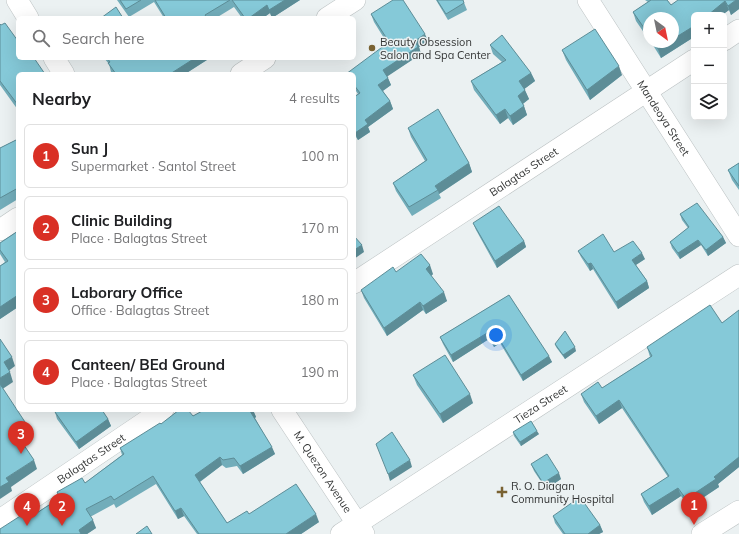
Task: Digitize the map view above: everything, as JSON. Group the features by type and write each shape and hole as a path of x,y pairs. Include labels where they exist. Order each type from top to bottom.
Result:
{"street":[{"path":"16,0 27,16"},
{"path":"330,16 355,0"},
{"name":"Mandeoya Street","path":"588,0 739,236"},
{"path":"727,38 739,30"},
{"path":"55,60 63,72"},
{"path":"244,72 262,60"},
{"name":"Balagtas Street","path":"356,282 691,62"},
{"path":"0,230 16,219"},
{"name":"Tieza Street","path":"354,530 739,274"},
{"name":"Balagtas Street","path":"0,520 160,412"},
{"name":"M. Quezon Avenue","path":"283,412 354,530"},
{"path":"702,534 739,511"}],"building":[{"path":"120,0 141,0 126,9"},
{"path":"155,0 230,0 205,15 206,16 165,16"},
{"path":"232,0 285,0 269,10 267,5 252,16 244,16"},
{"path":"393,0 403,0 425,34 415,41 418,47 383,70 388,78 378,85 390,101 365,120 368,124 356,132 356,96 360,93 356,88 356,72 349,72 389,42 371,14"},
{"path":"437,0 463,0 464,3 446,14"},
{"path":"651,0 667,0 671,5 678,0 736,0 728,6 725,1 712,12 691,12 691,28 679,35 679,12 643,12 643,26 633,12"},
{"path":"116,7 122,16 104,16"},
{"path":"5,23 16,38 16,60 35,60 44,72 16,72 16,102 0,81 0,24"},
{"path":"595,29 619,66 587,90 562,50"},
{"path":"502,35 531,73 519,81 525,90 518,96 524,106 510,116 505,109 496,115 471,81 506,60 490,45"},
{"path":"108,60 192,60 173,72 115,72 108,63 110,62"},
{"path":"438,109 469,163 435,186 438,190 409,207 393,183 427,160 408,128"},
{"path":"16,140 16,189 0,198 0,148"},
{"path":"739,163 739,186 728,170"},
{"path":"697,203 723,237 706,250 698,240 678,253 670,242 689,227 680,214"},
{"path":"499,206 524,241 495,261 473,223"},
{"path":"16,232 16,296 0,307 0,266 8,261 0,250 0,243"},
{"path":"603,234 614,252 633,241 642,253 632,260 647,281 616,302 591,263 588,264 578,251"},
{"path":"356,238 362,245 356,249"},
{"path":"421,254 430,265 426,269 444,292 423,306 420,302 384,328 361,290 393,267 396,272"},
{"path":"509,295 549,356 521,375 498,337 492,341 487,333 451,355 440,337"},
{"path":"710,305 722,323 739,310 739,457 714,477 716,479 686,499 678,488 649,506 641,494 669,476 619,400 596,416 581,394 598,382 602,388 652,356 647,347"},
{"path":"565,331 575,347 563,355 555,344"},
{"path":"0,339 12,357 4,362 10,372 0,378"},
{"path":"445,355 470,394 440,414 413,375"},
{"path":"0,384 16,408 16,412 18,412 25,422 13,429 34,460 6,478 9,482 0,487"},
{"path":"55,412 103,412 108,419 76,442"},
{"path":"176,412 190,412 193,416 200,412 251,412 272,447 240,466 234,458 223,460 220,457 195,475 227,523 247,511 249,514 296,484 316,514 286,534 199,534 181,508 175,511 153,476 114,500 111,496 86,509 93,520 79,530 81,534 0,534 0,529 28,511 32,516 60,498 57,492 82,478 85,483 124,454 120,448 160,423 161,424"},
{"path":"531,421 537,431 520,442 513,432"},
{"path":"392,432 410,460 388,474 376,444"},
{"path":"547,454 559,473 543,483 531,464"},
{"path":"580,497 600,525 588,534 565,534 553,516"},
{"path":"147,526 152,534 136,534"}],"place":[{"name":"Beauty Obsession Salon and Spa Center","path":"372,48"},
{"name":"Laborary Office","path":"21,454"},
{"name":"R. O. Diagan Community Hospital","path":"502,492"},
{"name":"Sun J","path":"694,525"},
{"name":"Canteen/ BEd Ground","path":"27,526"},
{"name":"Clinic Building","path":"62,526"}]}
